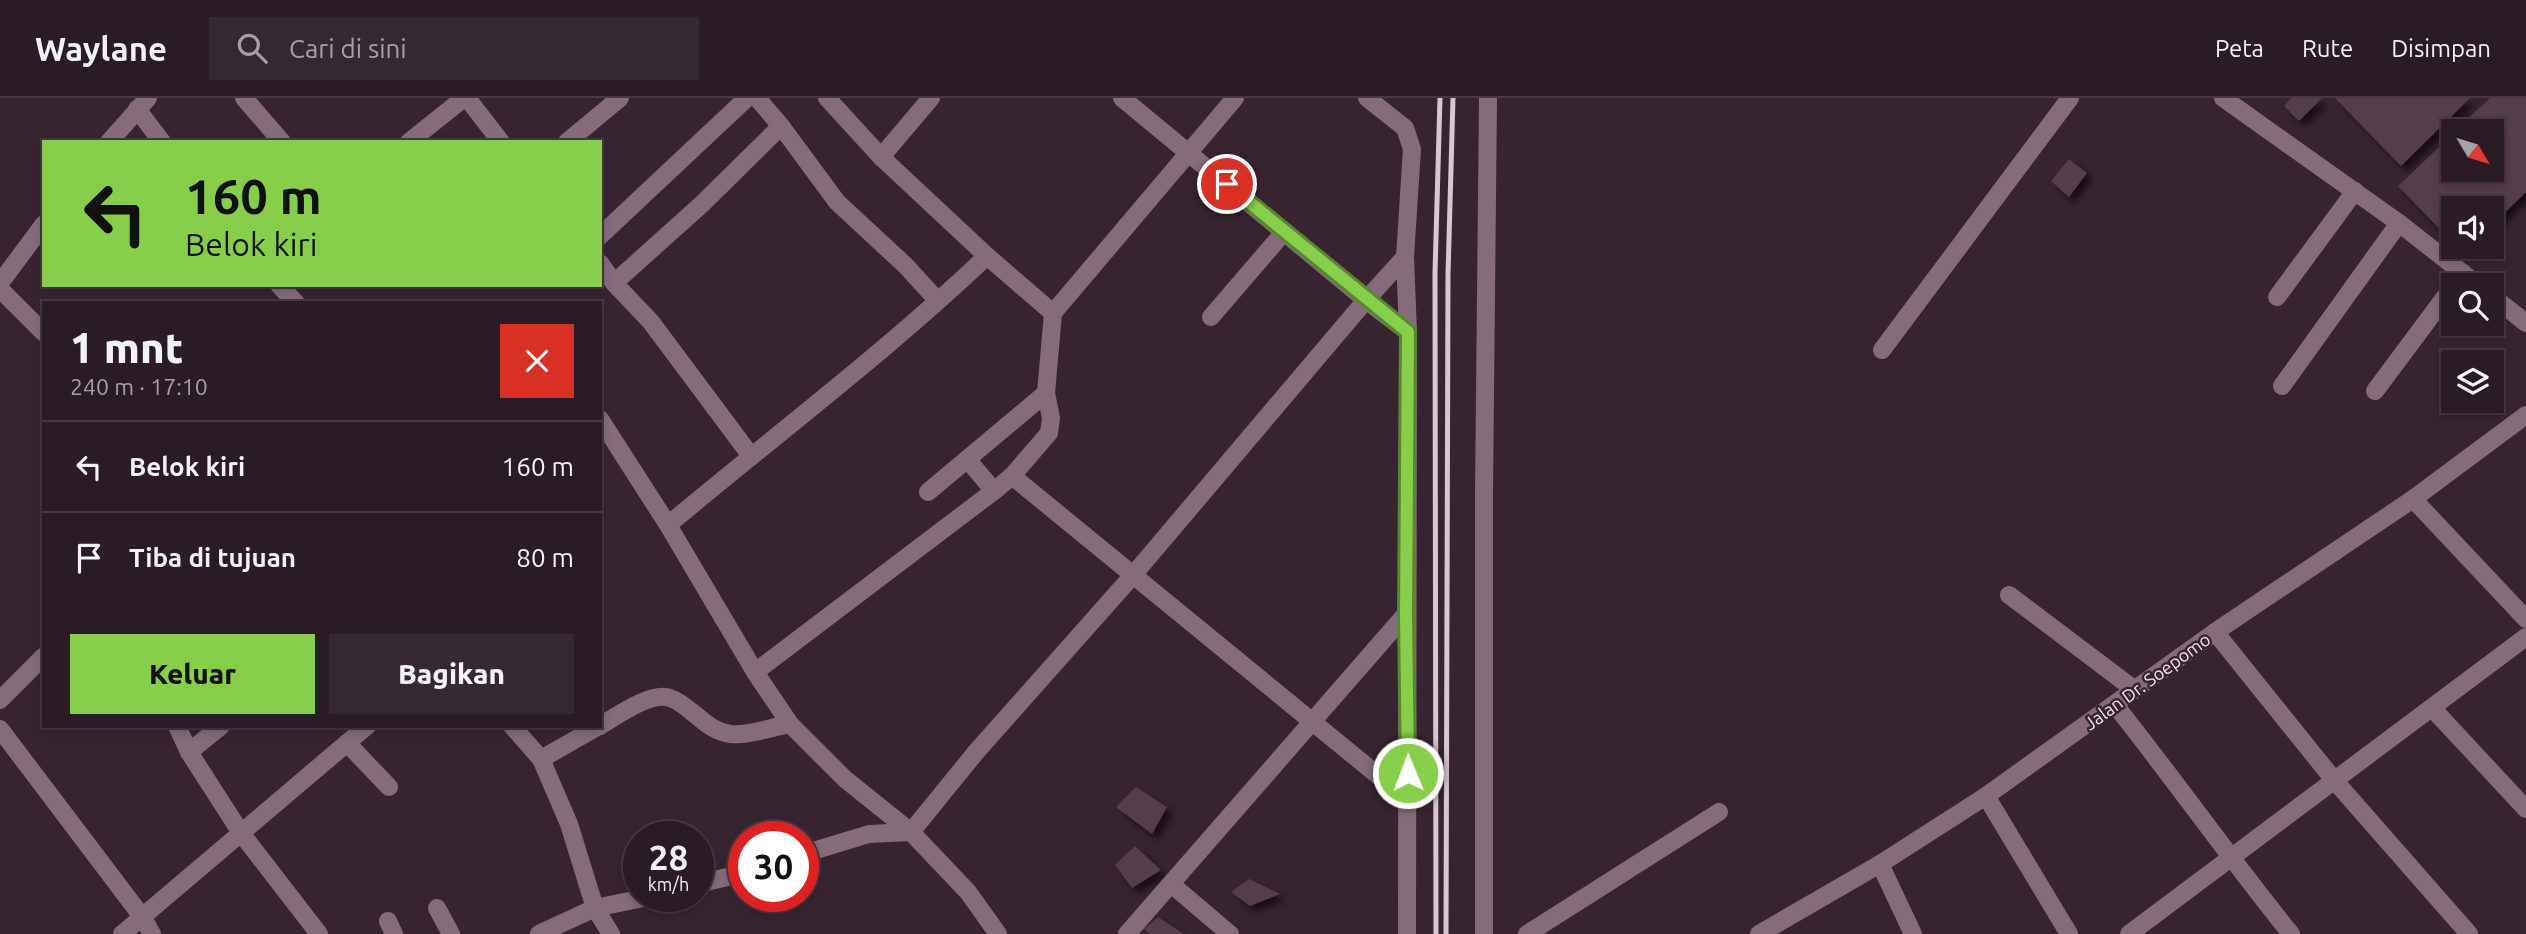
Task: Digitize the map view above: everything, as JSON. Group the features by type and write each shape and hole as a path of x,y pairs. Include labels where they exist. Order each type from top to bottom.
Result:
{"street":[{"path":"244,98 280,140"},
{"path":"412,140 466,98 499,140"},
{"path":"569,140 620,98"},
{"path":"602,234 747,98"},
{"path":"757,98 837,202 906,266 937,300"},
{"path":"827,98 881,157 987,256 1053,313"},
{"path":"881,157 931,98"},
{"path":"1122,98 1408,332"},
{"path":"755,672 994,491 1049,433 1051,418 1046,393 1053,313 1235,98"},
{"path":"1367,98 1405,128 1412,149 1405,257 1408,332 1407,934"},
{"path":"1483,934 1488,98"},
{"path":"1882,350 2070,98"},
{"path":"2223,98 2399,223 2463,273"},
{"path":"111,140 143,103 161,140"},
{"path":"614,283 702,204 781,126"},
{"path":"2277,296 2355,191"},
{"path":"2282,386 2399,223"},
{"path":"0,283 42,227"},
{"path":"1211,317 1284,232"},
{"path":"668,525 962,281 987,256"},
{"path":"819,849 869,835 911,832 976,752 1134,574 1405,257"},
{"path":"602,266 614,283 651,322 751,456"},
{"path":"281,287 294,301"},
{"path":"0,289 42,332"},
{"path":"2375,391 2441,302"},
{"path":"2504,306 2526,323"},
{"path":"928,492 1046,393"},
{"name":"Jalan Dr. Soepomo","path":"1759,934 1880,864 1986,796 2215,632 2413,499 2526,415"},
{"path":"602,422 668,525 755,672 790,724 845,779 911,832 968,892 999,934"},
{"path":"967,459 994,491"},
{"path":"1012,475 1408,800"},
{"path":"2413,499 2526,619"},
{"path":"2009,594 2135,690"},
{"path":"1127,934 1406,614"},
{"path":"2215,632 2334,780 2469,934"},
{"path":"2129,934 2526,637"},
{"path":"0,700 42,658"},
{"path":"602,725 637,705 656,697 668,696 709,727 733,735 790,724"},
{"path":"2115,705 2291,934"},
{"path":"2432,708 2526,809"},
{"path":"178,728 189,752 241,834 319,934"},
{"path":"189,752 219,728"},
{"path":"122,934 148,926 241,834 365,728"},
{"path":"514,728 541,759 569,824 595,908 611,934"},
{"path":"541,759 596,728"},
{"path":"0,729 148,926"},
{"path":"347,743 389,787"},
{"path":"1986,796 2069,934"},
{"path":"1527,934 1719,812"},
{"path":"1880,864 1913,934"},
{"path":"1171,884 1230,934"},
{"path":"539,934 595,908 623,902"},
{"path":"437,908 451,934"}],"building":[{"path":"2291,98 2322,98 2299,121 2284,106"},
{"path":"2335,98 2470,98 2449,119 2441,119 2441,127 2401,166"},
{"path":"2490,98 2526,98 2526,192 2504,213 2504,196 2441,196 2441,231 2398,186 2441,145 2441,182 2504,182 2504,119 2468,119"},
{"path":"2069,159 2087,173 2069,197 2051,181"},
{"path":"1136,787 1167,807 1152,834 1116,807"},
{"path":"1135,846 1161,870 1132,888 1115,865"},
{"path":"1249,879 1280,894 1250,906 1231,892"},
{"path":"1158,917 1184,934 1150,934 1144,929"}],"railway":[{"path":"1436,934 1435,273 1440,98"},
{"path":"1446,934 1448,275 1453,98"}],"route":[{"path":"1227,184 1408,332 1408,773"}]}
